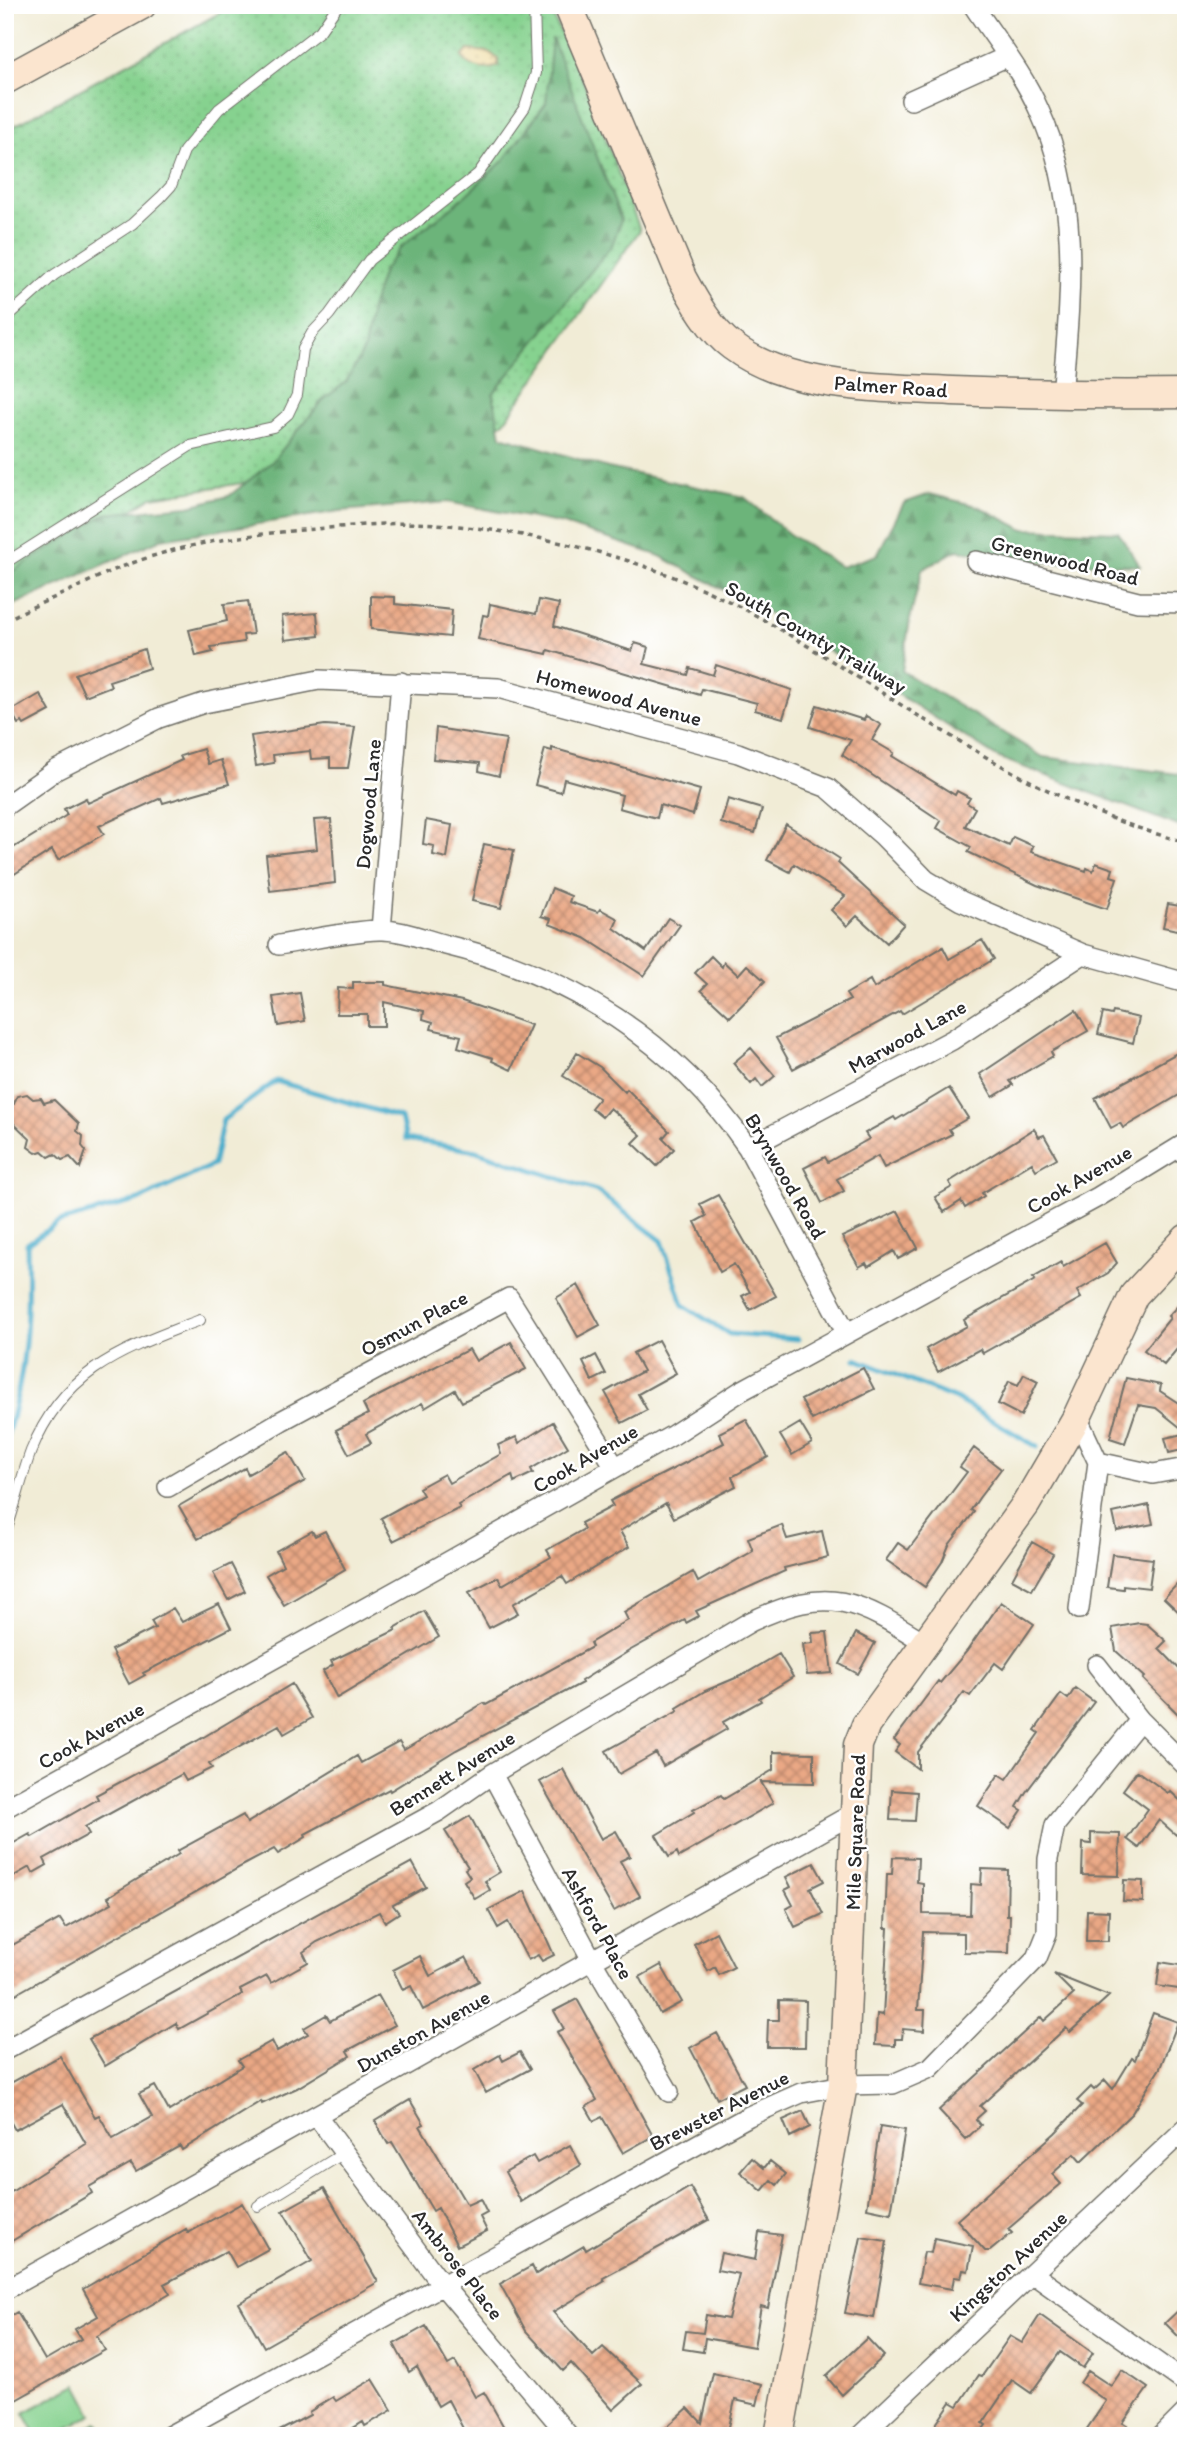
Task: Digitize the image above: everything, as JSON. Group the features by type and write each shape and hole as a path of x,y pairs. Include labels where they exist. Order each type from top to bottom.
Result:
{"street":[{"path":"5,80 142,5"},
{"name":"Palmer Road","path":"568,5 682,278 696,303 730,346 778,369 840,385 1062,396 1186,394"},
{"path":"973,5 1038,108 1055,148 1072,237 1062,396"},
{"path":"911,100 1006,57"},
{"name":"Greenwood Road","path":"976,561 1138,602 1186,603"},
{"name":"Homewood Avenue","path":"5,806 56,770 159,718 205,703 319,680 498,688 738,752 828,788 883,836 926,880 961,901 1083,954 1186,983"},
{"name":"Dogwood Lane","path":"381,930 401,682"},
{"name":"Brynwood Road","path":"279,946 381,930 494,957 561,985 629,1024 693,1080 730,1122 748,1148 846,1332"},
{"name":"Marwood Lane","path":"748,1148 952,1040 1083,954"},
{"name":"Cook Avenue","path":"5,1808 615,1467 846,1332 1098,1197 1186,1143"},
{"name":"Mile Square Road","path":"779,2436 843,2085 858,1745 866,1725 1026,1504 1077,1418 1134,1295 1186,1239"},
{"name":"Osmun Place","path":"168,1487 281,1421 509,1298 615,1467"},
{"path":"1077,1418 1098,1462 1079,1609"},
{"path":"1098,1462 1153,1474 1186,1468"},
{"name":"Bennett Avenue","path":"5,2050 439,1811 492,1774 750,1622 784,1606 813,1601 853,1602 927,1644"},
{"path":"1097,1665 1140,1720 1186,1766"},
{"name":"Brewster Avenue","path":"169,2436 443,2286 564,2215 749,2116 801,2093 843,2085 893,2084 930,2068 1037,1958 1047,1933 1048,1858 1055,1825 1140,1720"},
{"name":"Ashford Place","path":"492,1774 593,1962 669,2092"},
{"name":"Dunston Avenue","path":"7,2291 856,1812"},
{"name":"Ambrose Place","path":"317,2116 443,2286 569,2436"},
{"name":"Kingston Avenue","path":"860,2436 1186,2128"},
{"path":"1033,2273 1186,2383"},
{"path":"1162,2436 1186,2412"}],"lane":[{"path":"5,319 54,275 132,223 161,197 172,186 184,151 219,109 320,31 338,5"},
{"path":"5,563 190,446 273,427 288,414 297,395 303,349 312,333 329,315 369,260 478,174 525,107 536,73 534,5"},
{"path":"5,1534 31,1451 68,1389 135,1346 200,1320"},
{"path":"258,2206 344,2153"}],"path":[{"name":"South County Trailway","path":"5,621 128,564 196,546 264,534 368,525 434,524 561,542 660,571 720,597 764,619 995,765 1092,810 1186,842"}],"green space":[{"path":"234,5 548,5 589,94 640,230 504,422 389,500 243,483 152,497 5,591 5,131"},
{"path":"552,38 621,220 612,245 493,394 501,436 608,468 744,497 789,534 841,567 877,555 904,503 930,494 980,507 1022,529 1118,532 1140,566 1044,562 957,550 922,570 910,619 902,671 1043,757 1186,775 1186,829 997,757 779,619 660,556 564,524 448,502 340,511 161,539 5,609 5,576 105,514 189,506 229,496 272,462 323,400 346,382 364,350 371,309 383,271 402,246 458,202 503,161 546,103"},
{"path":"77,2384 93,2414 54,2436 37,2436 24,2413"},
{"path":"97,2422 105,2436 73,2436"}],"sand":[{"path":"468,50 489,52 498,59 498,66 484,69 469,64 462,57"}],"building":[{"path":"371,596 395,597 395,604 452,610 450,637 371,629"},
{"path":"539,600 559,604 554,626 632,651 635,643 648,647 644,664 688,675 690,668 713,675 716,665 792,690 783,718 755,710 757,703 702,689 700,695 548,650 547,654 478,639 483,615 488,616 490,604 536,614"},
{"path":"248,601 253,634 243,635 244,642 211,647 213,652 196,656 189,630 227,621 224,604"},
{"path":"317,613 319,636 285,640 282,616"},
{"path":"144,649 149,668 109,681 111,686 85,696 75,674"},
{"path":"40,694 50,711 24,725 22,722 18,724 11,711"},
{"path":"817,705 864,720 866,716 881,725 872,740 894,753 892,756 955,795 957,791 970,798 967,803 975,808 965,826 1009,846 1013,837 1033,846 1031,852 1086,871 1087,868 1093,871 1096,863 1113,869 1111,876 1117,878 1107,909 1037,885 968,852 971,847 937,828 941,821 842,755 851,740 810,727"},
{"path":"325,725 355,727 348,768 330,768 330,758 311,759 310,751 273,755 274,763 256,766 251,736"},
{"path":"436,728 506,739 499,776 479,771 480,763 433,759"},
{"path":"552,748 700,790 693,815 660,805 657,818 619,808 622,795 564,779 561,792 535,785 545,749 552,751"},
{"path":"203,749 208,764 221,760 229,784 163,803 161,798 99,826 104,834 58,860 52,850 5,880 5,853 67,815 64,809 86,798 88,803 182,760 180,756"},
{"path":"728,799 762,809 755,833 721,823"},
{"path":"331,819 335,883 270,891 266,855 317,849 314,820"},
{"path":"426,820 452,825 447,858 433,855 434,846 423,844"},
{"path":"786,824 840,859 838,863 904,924 887,943 857,916 847,926 831,910 845,896 794,864 790,872 767,860"},
{"path":"484,844 514,850 501,908 472,901"},
{"path":"552,888 571,896 569,902 598,912 600,909 618,919 614,928 646,951 668,918 680,925 644,976 585,938 549,924 551,919 541,916"},
{"path":"1168,904 1186,907 1186,932 1163,927"},
{"path":"982,940 994,959 902,1014 900,1011 793,1069 776,1038 850,1000 846,994 870,980 874,988 943,947 949,959"},
{"path":"711,956 722,967 724,962 738,975 747,965 765,981 730,1017 701,990 707,984 695,973"},
{"path":"353,982 385,982 385,985 462,1001 531,1025 511,1070 492,1061 493,1058 458,1047 461,1036 431,1029 433,1022 423,1019 424,1011 384,1002 384,1026 367,1026 367,1014 337,1014 338,988 353,989"},
{"path":"300,993 305,1021 278,1026 273,997"},
{"path":"1076,1010 1088,1031 1051,1052 1053,1056 1010,1081 1013,1085 993,1097 980,1074"},
{"path":"1113,1012 1139,1018 1133,1043 1098,1034 1103,1013 1112,1015"},
{"path":"751,1048 775,1076 762,1087 756,1079 751,1084 733,1063"},
{"path":"1186,1048 1186,1091 1123,1128 1120,1123 1111,1128 1095,1098"},
{"path":"577,1053 600,1067 625,1092 627,1089 669,1131 663,1138 674,1149 657,1166 633,1143 641,1135 610,1108 602,1117 591,1108 599,1098 563,1076"},
{"path":"949,1088 968,1118 949,1129 952,1134 884,1168 878,1156 837,1179 844,1191 822,1203 804,1168 825,1157 828,1162 869,1139 865,1133 894,1117 896,1120"},
{"path":"27,1094 33,1099 41,1098 44,1103 54,1100 79,1124 77,1131 83,1136 82,1146 86,1151 80,1168 70,1157 62,1160 55,1154 49,1157 42,1151 36,1153 28,1147 30,1139 5,1115 7,1106 14,1104 17,1096"},
{"path":"1034,1129 1039,1137 1044,1135 1057,1158 1036,1170 1032,1163 982,1193 984,1196 965,1208 961,1201 944,1212 935,1197 952,1187 949,1182"},
{"path":"718,1195 776,1296 750,1310 742,1296 750,1292 734,1264 720,1272 695,1222 706,1216 700,1204"},
{"path":"898,1211 918,1248 898,1259 894,1251 868,1267 866,1263 859,1267 842,1237"},
{"path":"1105,1243 1117,1263 1108,1273 1077,1291 1081,1298 983,1353 980,1349 938,1372 926,1349 967,1326 964,1320 1035,1280 1033,1278 1061,1262 1063,1267"},
{"path":"578,1285 600,1325 578,1337 556,1298"},
{"path":"1186,1297 1186,1338 1164,1365 1144,1350 1170,1318 1168,1316"},
{"path":"658,1340 676,1373 638,1394 647,1410 622,1423 605,1392 643,1371 633,1353"},
{"path":"511,1342 526,1369 462,1402 455,1390 425,1408 422,1403 366,1434 371,1443 349,1454 336,1430 368,1414 363,1404 469,1349 476,1361"},
{"path":"596,1355 606,1374 592,1381 583,1362"},
{"path":"863,1368 874,1389 812,1420 801,1400"},
{"path":"1024,1374 1038,1381 1021,1416 998,1404 1009,1381 1018,1385"},
{"path":"1126,1378 1161,1385 1160,1391 1186,1408 1186,1432 1156,1408 1138,1405 1125,1443 1110,1438"},
{"path":"746,1419 768,1457 732,1477 736,1486 674,1518 666,1503 620,1531 629,1547 567,1584 562,1576 513,1604 518,1613 489,1628 469,1592 498,1577 502,1585 551,1557 547,1550 584,1529 581,1523 613,1506 610,1501 724,1443 719,1433"},
{"path":"553,1422 568,1447 531,1469 533,1473 514,1482 512,1475 458,1505 460,1508 393,1541 381,1518 423,1495 419,1488 444,1474 449,1483 501,1454 498,1445 516,1437 519,1443"},
{"path":"800,1423 812,1443 792,1455 780,1435"},
{"path":"1183,1434 1186,1449 1169,1453 1165,1438"},
{"path":"974,1448 1001,1469 971,1510 974,1512 949,1545 942,1562 925,1587 886,1560 898,1543 908,1550 967,1472 960,1467"},
{"path":"288,1452 305,1481 198,1539 179,1506 245,1468 248,1474"},
{"path":"1149,1505 1153,1524 1117,1531 1113,1513"},
{"path":"782,1525 787,1539 822,1531 828,1557 784,1568 785,1571 696,1611 699,1616 686,1623 685,1620 629,1651 581,1681 582,1683 456,1750 390,1791 389,1789 305,1834 306,1837 278,1854 274,1849 242,1866 16,1994 5,1975 5,1949 60,1919 66,1928 112,1903 108,1897 179,1854 177,1851 243,1815 247,1823 357,1756 361,1763 399,1742 404,1750 484,1703 486,1705 592,1647 590,1643 628,1620 624,1612 693,1572 698,1582 753,1551 748,1538"},
{"path":"312,1531 315,1536 325,1531 345,1569 284,1605 266,1575 283,1565 276,1551"},
{"path":"1032,1542 1053,1554 1032,1590 1012,1579"},
{"path":"1112,1554 1153,1559 1149,1588 1123,1585 1123,1589 1107,1587"},
{"path":"231,1564 245,1591 228,1600 213,1573"},
{"path":"1186,1575 1186,1619 1164,1598"},
{"path":"1001,1602 1034,1624 1003,1669 995,1663 970,1696 964,1692 918,1752 918,1769 895,1752 900,1745 894,1740 938,1681 940,1683 967,1651"},
{"path":"219,1604 231,1628 143,1673 145,1675 129,1684 111,1650 155,1628 151,1621 173,1608 182,1622"},
{"path":"424,1611 439,1637 337,1698 323,1671 333,1665 331,1661 396,1630 395,1628"},
{"path":"1147,1624 1166,1641 1159,1648 1186,1676 1186,1722 1143,1679 1145,1677 1116,1651 1112,1628"},
{"path":"827,1632 832,1673 807,1675 803,1644 813,1643 812,1633"},
{"path":"856,1633 875,1643 858,1674 840,1664"},
{"path":"779,1654 793,1677 759,1698 761,1701 723,1722 727,1729 663,1766 656,1753 619,1774 606,1751 678,1711 677,1708 705,1691 745,1674"},
{"path":"292,1684 312,1718 284,1734 279,1725 209,1764 212,1768 186,1781 182,1774 85,1827 89,1834 44,1859 47,1865 33,1873 30,1867 5,1881 5,1848 30,1834 32,1837 98,1799 96,1795 197,1741"},
{"path":"1075,1688 1094,1702 1026,1792 1017,1807 1022,1810 1010,1828 978,1806 999,1774 1007,1779 1039,1733 1035,1730 1061,1694 1068,1699"},
{"path":"773,1752 814,1753 814,1783 761,1782 773,1803 679,1857 677,1852 669,1857 656,1835 694,1812 693,1810 721,1795 724,1799 773,1770"},
{"path":"563,1769 601,1839 616,1831 630,1856 620,1861 640,1896 614,1911 540,1782"},
{"path":"1137,1771 1168,1793 1170,1791 1186,1806 1186,1825 1176,1835 1159,1820 1139,1848 1127,1839 1148,1809 1123,1790"},
{"path":"892,1790 917,1792 915,1821 890,1820"},
{"path":"470,1816 500,1872 485,1881 490,1890 475,1899 464,1881 470,1877 465,1869 468,1867 445,1831"},
{"path":"1091,1833 1120,1834 1119,1876 1082,1875 1083,1843 1091,1844"},
{"path":"893,1857 918,1858 917,1882 923,1883 923,1914 970,1915 971,1884 981,1885 982,1869 1008,1870 1007,1915 1010,1915 1009,1953 964,1952 964,1933 923,1932 918,2010 925,2010 924,2031 903,2029 902,2039 895,2039 895,2046 875,2045 877,2014 883,2015 888,1928 885,1928 887,1874 892,1874"},
{"path":"412,1862 426,1887 393,1905 399,1913 385,1922 379,1912 317,1942 303,1952 308,1962 271,1983 267,1976 240,1990 242,1994 179,2029 176,2023 105,2066 89,2039"},
{"path":"814,1863 824,1881 810,1888 823,1914 795,1927 786,1909 793,1905 785,1890 791,1887 786,1877"},
{"path":"1124,1880 1143,1881 1143,1902 1123,1901"},
{"path":"525,1891 554,1955 542,1961 538,1955 528,1960 508,1922 498,1928 488,1910"},
{"path":"1087,1910 1109,1911 1108,1941 1086,1941"},
{"path":"716,1932 734,1967 719,1975 715,1967 708,1971 694,1944"},
{"path":"420,1956 430,1976 466,1957 479,1981 423,2010 411,1986 403,1990 393,1970"},
{"path":"1160,1962 1186,1966 1186,1990 1157,1986"},
{"path":"661,1965 682,2002 660,2014 640,1977"},
{"path":"1054,1974 1109,1996 1070,2032 1066,2028 980,2106 985,2111 976,2119 981,2125 966,2139 939,2110 1041,2017 1044,2021 1074,1994"},
{"path":"378,1995 395,2025 347,2051 350,2056 297,2088 262,2104 261,2101 182,2150 180,2146 136,2171 131,2163 89,2187 92,2193 5,2245 5,2196 86,2144 63,2104 15,2130 5,2112 5,2086 60,2056 95,2117 99,2115 113,2139 152,2117 139,2094 155,2086 169,2111 242,2066 238,2060 272,2041 277,2051 308,2034 304,2028 326,2015 330,2021"},
{"path":"577,1999 653,2136 623,2153 602,2117 594,2121 586,2107 597,2100 557,2032 564,2029 554,2011"},
{"path":"779,2000 806,2001 805,2047 767,2047 768,2020 779,2020"},
{"path":"1153,2013 1178,2022 1160,2068 1132,2113 1081,2162 1074,2154 1052,2174 1061,2184 1008,2229 1012,2233 990,2251 985,2251 957,2220 1055,2133 1082,2105 1077,2101 1091,2087 1094,2090 1105,2080 1113,2089 1132,2058 1135,2060"},
{"path":"717,2033 745,2085 717,2099 690,2048"},
{"path":"520,2052 530,2069 486,2093 474,2070 500,2055 503,2061"},
{"path":"410,2100 424,2124 420,2126 467,2205 480,2199 487,2213 480,2217 487,2231 457,2246 438,2208 433,2211 392,2142 388,2144 375,2121"},
{"path":"803,2111 810,2127 790,2137 783,2120"},
{"path":"880,2126 905,2130 891,2213 867,2208"},
{"path":"570,2145 581,2165 521,2202 505,2172 533,2156 537,2163"},
{"path":"752,2158 764,2168 770,2161 786,2174 777,2185 771,2180 762,2191 740,2172"},
{"path":"690,2187 709,2220 603,2278 605,2281 553,2312 593,2356 603,2347 642,2384 613,2410 571,2363 563,2371 526,2331 500,2284 532,2266 536,2274 584,2246 586,2250"},
{"path":"324,2188 378,2282 264,2347 239,2303 312,2261 283,2211"},
{"path":"242,2203 268,2249 236,2267 227,2251 164,2284 170,2294 97,2336 105,2350 14,2401 5,2387 5,2319 17,2312 45,2360 81,2339 75,2329 98,2316 83,2289 186,2229 188,2233"},
{"path":"759,2232 782,2235 768,2308 761,2306 754,2347 705,2338 703,2352 683,2349 686,2331 703,2333 706,2315 728,2319 739,2274 717,2270 721,2253 755,2260"},
{"path":"861,2237 887,2241 874,2318 845,2313"},
{"path":"934,2238 973,2246 968,2271 963,2270 961,2278 954,2277 952,2289 918,2283 924,2252 931,2253"},
{"path":"1186,2303 1186,2344 1165,2323"},
{"path":"1040,2315 1093,2353 1083,2368 1060,2352 1031,2393 1012,2380 983,2423 986,2425 978,2436 928,2436 951,2402 958,2406 1010,2336 1022,2343"},
{"path":"426,2326 448,2365 455,2361 475,2397 484,2392 509,2436 467,2436 448,2400 438,2406 417,2367 409,2372 394,2344"},
{"path":"867,2338 884,2356 842,2395 826,2376"},
{"path":"1122,2370 1148,2388 1123,2423 1128,2426 1122,2436 1082,2436 1106,2401 1080,2383 1088,2371 1111,2386"},
{"path":"713,2373 762,2384 757,2405 735,2400 727,2436 657,2436 688,2408 702,2423"},
{"path":"373,2379 392,2410 365,2426 363,2422 340,2436 270,2436 310,2415 309,2412 333,2397 336,2401"}],"waterway":[{"path":"5,1442 18,1392 25,1344 27,1244 59,1222 139,1200 213,1165 223,1120 276,1081 401,1118 406,1139 476,1151 597,1191 662,1241 683,1305 729,1334 798,1339"},
{"path":"856,1359 956,1399 1037,1447"}]}
